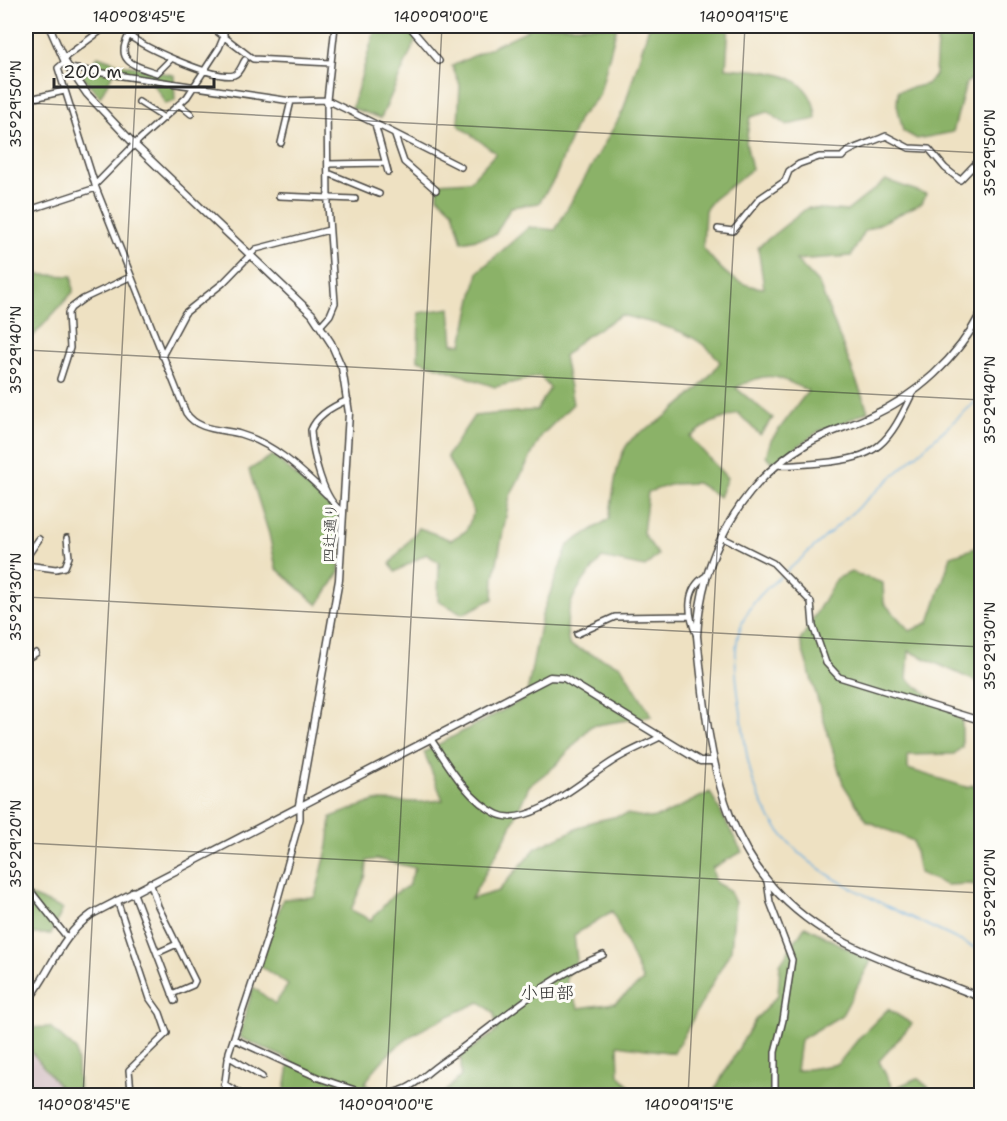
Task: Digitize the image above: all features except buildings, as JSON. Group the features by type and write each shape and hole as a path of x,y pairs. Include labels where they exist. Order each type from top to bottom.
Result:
{"street":[{"name":"四辻通り","path":"49,26 66,63 87,94 136,147 298,299 321,325 342,368 348,400 335,615 300,805"},
{"path":"107,26 58,68 96,187 162,356 191,421 256,440 296,465 327,495 336,508 343,512"},
{"path":"122,26 127,29 129,35 171,59 205,70 233,75 238,73 245,60"},
{"path":"210,26 253,59 331,63"},
{"path":"26,211 96,187 136,147 139,140 179,104 194,87 224,36 224,26"},
{"path":"321,325 330,315 335,303 329,230 327,100 335,26"},
{"path":"409,26 439,61"},
{"path":"129,35 123,45 123,53 129,62 157,73 171,59"},
{"path":"66,63 150,81 180,82 194,87 291,101 327,100 461,167"},
{"path":"26,100 64,91"},
{"path":"281,143 291,101"},
{"path":"139,102 164,118"},
{"path":"179,104 191,114"},
{"path":"375,123 388,172"},
{"path":"394,133 404,162 436,190"},
{"path":"718,229 725,232 738,227 760,198 785,181 789,171 799,164 819,157 842,158 849,149 870,145 886,136 909,148 929,149 945,168 960,180 981,157"},
{"path":"328,164 385,163"},
{"path":"328,173 379,194"},
{"path":"279,196 356,198"},
{"path":"162,356 185,313 223,283 264,245 329,230"},
{"path":"60,380 70,348 68,313 71,308 83,299 130,277"},
{"path":"981,311 953,354 932,377 886,410 809,442 777,465 741,502 721,537 706,576 698,612 697,636 716,777 733,826 742,844 767,881 807,918 845,943 981,998"},
{"path":"777,465 855,459 875,450 890,436 914,390"},
{"path":"327,495 311,430 320,416 335,405 348,400"},
{"path":"721,537 772,563 811,602 813,626 826,663 839,677 981,721"},
{"path":"26,565 56,569 65,567 69,557 67,538"},
{"path":"26,558 39,540"},
{"path":"697,636 690,616 689,603 699,580 706,576"},
{"path":"577,634 615,617 690,616"},
{"path":"26,659 36,653"},
{"path":"26,1004 36,991 66,936 92,914 537,683 558,676 700,761 713,760"},
{"path":"431,739 468,790 483,806 508,818 525,814 554,801 612,761 660,737"},
{"path":"223,1095 228,1056 276,905 300,819 300,805"},
{"path":"767,881 770,902 792,960 783,1020 775,1052 775,1095"},
{"path":"150,882 158,906 195,981 193,985 172,994"},
{"path":"26,885 66,936"},
{"path":"133,891 175,1001"},
{"path":"117,900 150,999 160,1013 167,1033 129,1070 131,1091"},
{"path":"157,953 177,944"},
{"path":"234,1039 319,1078 376,1095 400,1092 416,1086 440,1064 566,972 603,955"},
{"path":"228,1056 262,1077"},
{"path":"224,1084 244,1095"}],"shaded area":[{"path":"32,1054 65,1095 26,1095 26,1058"}],"green space":[{"path":"376,26 422,26 381,118 352,108"},
{"path":"522,26 617,26 599,96 579,118 555,178 539,203 511,207 495,235 462,242 453,211 438,197 438,183 470,181 496,153 458,125 460,85 452,66 528,30"},
{"path":"649,26 729,26 726,68 756,70 785,76 797,82 807,91 813,103 816,119 787,125 768,112 750,117 746,143 752,169 713,200 705,210 703,248 729,276 754,287 764,288 758,247 807,208 847,211 886,180 926,194 922,203 865,231 851,256 796,260 819,284 868,411 839,425 819,431 774,464 766,456 771,440 808,391 772,377 747,382 736,388 773,418 760,435 738,413 711,423 690,437 727,478 719,497 697,483 673,484 648,492 643,533 658,555 645,567 602,558 579,588 567,619 569,645 621,666 652,716 591,726 555,766 529,786 508,833 471,899 498,891 536,848 591,822 627,814 650,818 664,815 710,792 742,852 712,868 716,883 729,890 735,903 731,950 674,1053 618,1045 619,1075 638,1095 442,1095 461,1076 461,1056 497,1031 494,1013 480,1002 416,1033 389,1054 365,1083 379,1095 284,1095 290,1060 239,1037 253,987 275,1004 288,985 260,966 283,899 315,897 328,846 331,817 375,801 443,800 424,752 526,698 542,615 568,545 609,519 618,467 625,448 631,440 686,400 701,386 720,362 711,351 688,335 662,325 621,315 582,339 564,356 573,404 542,435 510,496 494,578 493,599 463,614 438,601 439,562 426,554 395,572 390,564 419,528 451,540 466,531 474,512 447,456 474,416 537,410 550,388 540,376 495,387 418,360 419,313 450,308 453,344 462,344 478,272 529,227 555,230 623,111","holes":["377,859 415,868 408,886 394,894 371,920 351,910 366,875 367,861","612,911 643,981 615,1003 579,1008 567,987 566,977 577,960 574,935"]},
{"path":"938,26 981,26 981,73 966,83 953,132 917,139 903,131 897,105 898,91 927,84 935,75"},
{"path":"98,56 120,64 174,75 175,101 165,104 156,87 146,79 114,72 100,97 83,77"},
{"path":"26,274 72,276 73,292 26,344"},
{"path":"273,455 342,518 339,573 318,605 276,568 269,534 249,470"},
{"path":"981,546 982,673 977,682 909,651 907,679 962,720 962,747 954,754 908,755 908,769 966,787 981,783 981,887 971,884 946,885 919,873 913,841 867,821 843,784 800,641 836,579 851,572 883,583 884,603 910,631 929,622 951,556"},
{"path":"26,894 63,909 51,934 26,934"},
{"path":"805,926 871,961 842,1015 800,1040 796,1071 838,1064 860,1037 888,1009 912,1024 879,1061 893,1089 917,1078 939,1096 711,1096 755,1020 778,995 780,964"},
{"path":"50,1027 76,1050 79,1095 66,1095 31,1051 26,1055 26,1028"}],"waterway":[{"path":"785,573 982,396"},
{"path":"781,576 753,603 739,630 736,645 737,680 747,756 752,778 767,812 779,831 794,848 829,875 869,897 982,951"}],"district":[{"name":"小田部","path":"547,993"}]}
